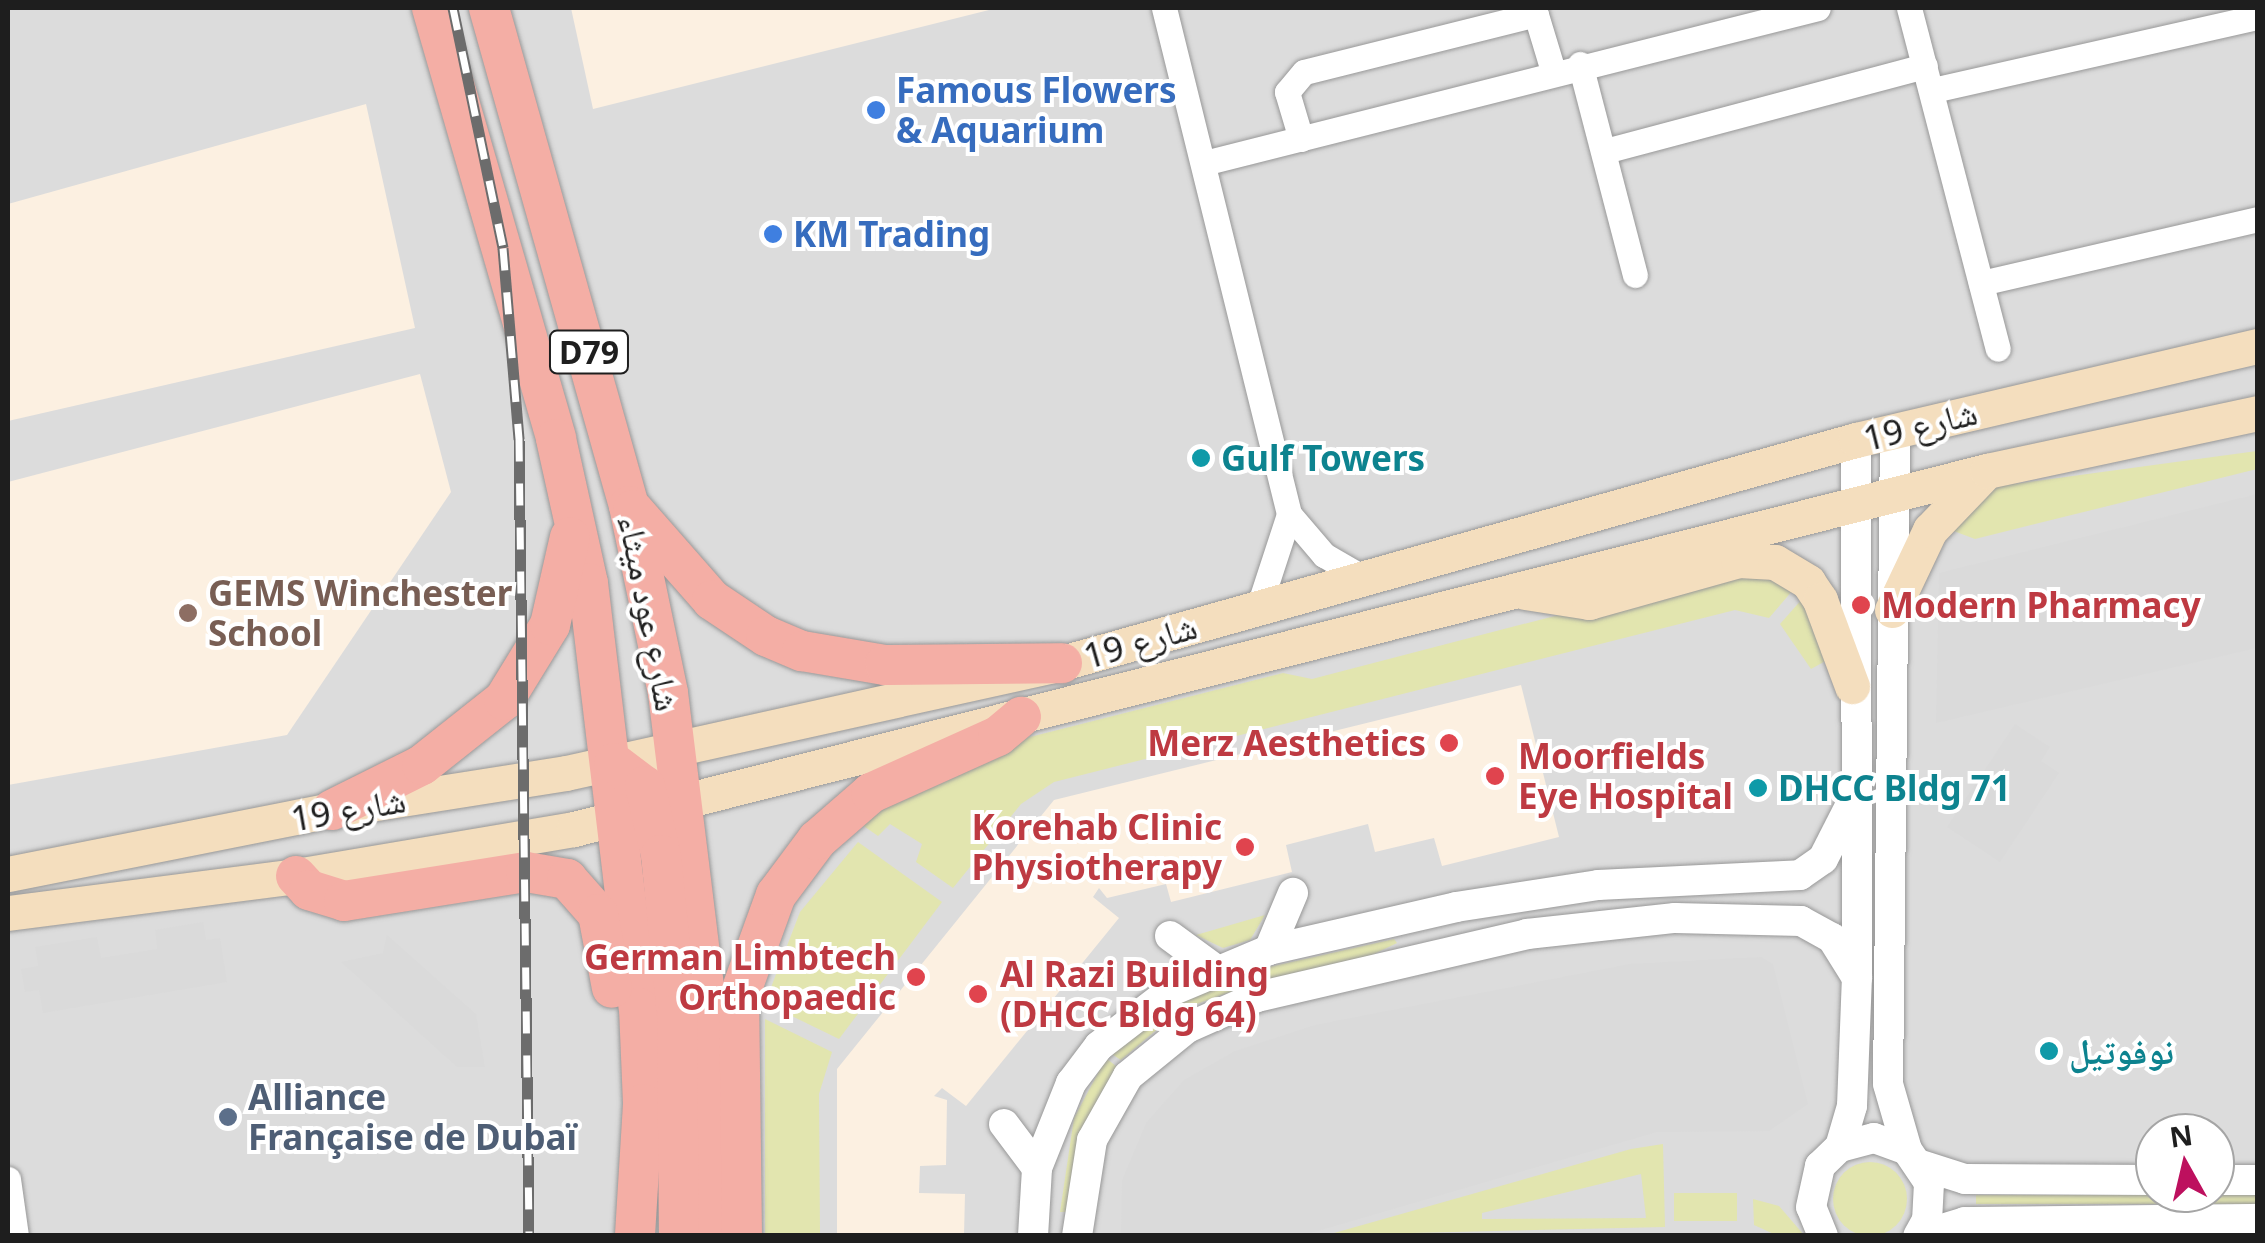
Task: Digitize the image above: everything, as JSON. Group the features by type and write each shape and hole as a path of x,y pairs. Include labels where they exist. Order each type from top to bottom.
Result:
{"main road":[{"name":"شارع عود ميثاء","path":"432,8 574,513 614,763 652,811 709,1026 707,1236"},
{"name":"شارع عود ميثاء","path":"490,8 629,506 676,750 652,811 635,1236"},
{"name":"شارع 19","path":"8,874 332,810 614,763 1062,663 1856,440 2258,346"},
{"name":"شارع 19","path":"10,916 296,876 652,811 1986,471 2258,412"},
{"path":"1892,610 1930,530 1986,471"},
{"path":"629,506 712,600 766,636 802,650 885,665 972,659 1062,663"},
{"path":"332,810 434,757 504,700 550,625 574,513"},
{"path":"1520,590 1589,602 1738,560 1775,562 1808,582 1820,600 1852,686"},
{"path":"742,1236 739,998 776,895 817,840 871,794 998,736 1021,717"},
{"path":"652,811 677,1014 679,1236"},
{"path":"296,876 308,890 344,901 526,872 567,880 598,914 618,1016 642,1056"}],"street":[{"path":"1164,8 1290,514 1324,555 1362,577"},
{"path":"1204,164 1580,64 1818,8"},
{"path":"1910,8 1998,349"},
{"path":"1301,139 1287,92 1304,72 1535,11 1553,71"},
{"path":"1604,151 1929,78 2258,17"},
{"path":"1580,64 1636,275"},
{"path":"1981,282 2258,219"},
{"path":"1894,431 1888,1084 1931,1201 1919,1236"},
{"path":"1840,1147 1852,1106 1857,978 1852,686 1856,440"},
{"path":"1260,606 1290,514"},
{"path":"1033,1236 1037,1168 1056,1110 1098,1046 1168,992 1215,968 1270,950 1531,894 1800,875 1823,859 1853,800"},
{"path":"1270,950 1294,893"},
{"path":"1396,962 1414,944 1525,917 1531,894"},
{"path":"1077,1236 1092,1140 1128,1076 1187,1028 1257,997 1396,962 1588,924 1761,917 1814,926 1832,938 1857,978"},
{"path":"1170,936 1215,968"},
{"path":"1004,1124 1037,1168"},
{"path":"1823,1236 1810,1193 1820,1166 1840,1147 1874,1138 1965,1179 2135,1180"},
{"path":"8,1179 16,1236"},
{"path":"1919,1236 1965,1222 2258,1219"}],"shaded area":[{"path":"8,8 2257,8 2257,1235 8,1235"},
{"path":"571,8 997,8 593,109"},
{"path":"366,104 415,328 8,421 8,204"},
{"name":"GEMS Winchester School","path":"420,374 451,492 287,735 8,785 8,482"},
{"path":"2257,494 2257,648 1936,723 1939,573"},
{"name":"Al Razi Building (DHCC Bldg 64)","path":"1521,685 1559,837 1442,866 1434,838 1375,852 1368,824 1286,845 1292,872 1171,902 1166,884 1107,898 1099,888 1093,897 1119,918 966,1106 942,1088 934,1096 947,1100 946,1165 920,1166 919,1193 965,1194 964,1235 837,1235 837,1069 1054,800"},
{"path":"2015,724 2050,747 2041,761 2059,773 2000,862 1947,827"},
{"path":"203,922 206,940 220,938 227,982 43,1013 39,990 25,992 21,969 38,966 35,947 97,937 101,958 157,949 155,930"},
{"path":"387,935 476,1014 485,1067 457,1067 341,962 383,953"},
{"path":"1761,957 1773,964 1808,1104 1769,1131 1657,1132 1304,1235 1121,1235 1122,1180 1146,1123 1184,1080 1235,1051 1315,1025 1630,964"}],"green space":[{"path":"2257,451 2257,469 1975,539 1943,527 1973,497 1998,486"},
{"path":"1758,573 1793,590 1769,618 1735,610 1054,782 1021,804 953,888 916,862 922,844 890,824 878,836 858,822 986,748 1283,673 1312,679 1712,575"},
{"path":"1803,598 1831,658 1811,669 1780,624"},
{"path":"858,842 942,902 839,1039 765,1003 800,912"},
{"path":"1265,915 1250,940 1223,948 1196,935"},
{"path":"1394,939 1397,943 1370,956 1262,981 1260,969"},
{"path":"1247,973 1250,985 1180,1010 1121,1060 1110,1053 1151,1013"},
{"path":"765,1019 832,1052 819,1094 820,1235 765,1235"},
{"path":"1106,1058 1117,1067 1085,1123 1073,1212 1060,1212 1074,1118"},
{"path":"1663,1144 1665,1227 1327,1235 1631,1149","holes":["1641,1174 1646,1218 1482,1219 1482,1213"]},
{"path":"1870,1162 1896,1173 1907,1199 1896,1225 1870,1236 1844,1225 1833,1199 1844,1173"},
{"path":"1674,1193 1737,1193 1737,1221 1674,1221"},
{"path":"1976,1195 2135,1195 2135,1204 1976,1204"},
{"path":"2235,1195 2258,1195 2258,1204 2235,1204"},
{"path":"1753,1199 1779,1206 1804,1235 1776,1235 1754,1225"}],"railway":[{"path":"453,8 503,248 519,439 529,1236"}],"place":[{"name":"Famous Flowers & Aquarium","path":"876,110"},
{"name":"KM Trading","path":"773,234"},
{"name":"Gulf Towers","path":"1201,458"},
{"name":"Modern Pharmacy","path":"1861,605"},
{"name":"GEMS Winchester School","path":"188,613"},
{"name":"Merz Aesthetics","path":"1449,743"},
{"name":"Moorfields Eye Hospital","path":"1495,776"},
{"name":"DHCC Bldg 71","path":"1758,788"},
{"name":"Korehab Clinic Physiotherapy","path":"1245,847"},
{"name":"German Limbtech Orthopaedic","path":"916,977"},
{"name":"Al Razi Building (DHCC Bldg 64)","path":"978,994"},
{"name":"نوفوتيل","path":"2049,1051"},
{"name":"Alliance Française de Dubaï","path":"228,1117"}]}
